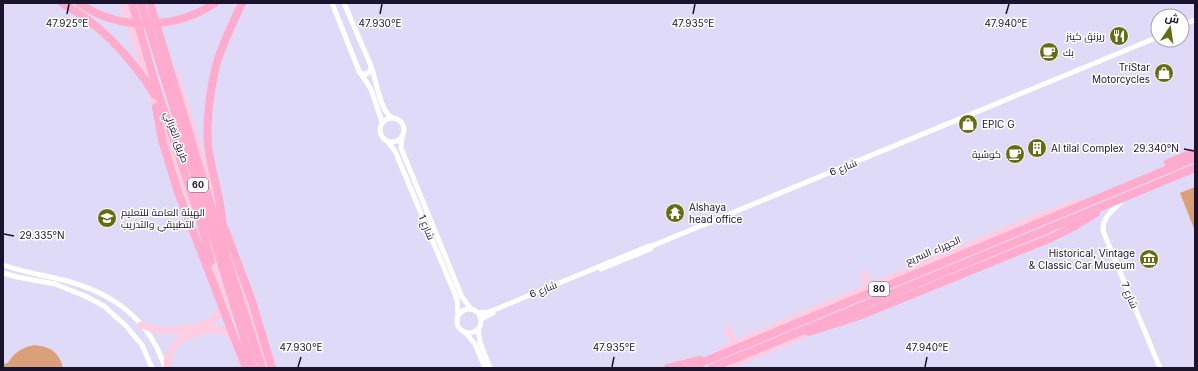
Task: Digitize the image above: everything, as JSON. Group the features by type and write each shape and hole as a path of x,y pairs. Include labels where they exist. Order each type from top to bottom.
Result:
{"highway":[{"path":"62,3 93,23 114,40 128,56 142,74 185,144"},
{"path":"79,3 89,10 119,21 142,24 166,23 185,18 204,11 215,3"},
{"path":"132,3 155,83 200,216 211,261"},
{"name":"طريق الغزالي","path":"141,3 253,368"},
{"name":"طريق الغزالي","path":"150,3 226,256 262,368"},
{"path":"226,256 220,205 212,170 208,130 210,99 216,65 242,3"},
{"path":"156,107 159,129 178,192 246,368"},
{"path":"1123,187 1169,163 1195,153"},
{"name":"الجهراء السريع","path":"689,368 1195,158"},
{"name":"80","path":"712,368 1195,168"},
{"path":"211,189 252,301 272,368"},
{"path":"781,339 820,329 860,316 1051,238 1074,227 1096,213"},
{"path":"668,368 695,360 714,357"}],"main road":[{"name":"طريق الغزالي","path":"124,3 126,14 156,107 222,292 246,368"},
{"name":"طريق الغزالي","path":"154,3 267,368"},
{"name":"الجهراء السريع","path":"681,368 866,288 1035,218 1099,194 1195,153"},
{"path":"725,368 1195,172"},
{"path":"864,274 867,281 866,288"},
{"path":"141,326 166,331 181,331 212,322 220,314 222,306 222,292"},
{"path":"166,368 171,350 176,343 183,338 213,329 222,330 231,335 239,346"},
{"path":"728,329 734,345"}],"street":[{"path":"332,3 358,71 371,89 382,122 379,132 381,137 387,141 395,142 404,133 403,125 399,120 388,114 378,94 371,67 344,3"},
{"name":"شارع 6","path":"478,313 488,312 652,246 1033,89 1042,82 1150,39"},
{"path":"358,71 362,74 367,74 371,67"},
{"path":"382,122 392,117"},
{"name":"شارع 1","path":"402,136 402,148 404,155 462,297 471,309"},
{"name":"شارع 1","path":"387,141 395,151 457,299 458,316"},
{"name":"شارع 7","path":"1120,203 1105,220 1103,231 1160,368"},
{"name":"شارع 6","path":"481,319 650,249 652,246"},
{"path":"3,265 65,280 119,303 137,319 152,338 160,352 166,368"},
{"path":"3,272 17,277 55,284 85,296 104,306 126,326 142,345 152,368"},
{"path":"85,296 88,296 91,290"},
{"path":"111,312 111,307 116,303 119,303"},
{"path":"485,368 475,344 459,327 457,320 458,316 463,310 471,309 478,313 481,319 478,329 480,342 490,368"},
{"path":"465,332 474,332 478,329"}],"shaded area":[{"path":"1195,187 1195,231 1180,193"},
{"path":"35,345 46,347 54,351 57,354 63,368 3,368 3,364 8,363 19,351"}],"place":[{"name":"ريزنق كينز","path":"1119,36"},
{"name":"بك","path":"1049,52"},
{"name":"TriStar Motorcycles","path":"1164,73"},
{"name":"EPIC G","path":"968,124"},
{"name":"Al tilal Complex","path":"1037,148"},
{"name":"كوشية","path":"1015,154"},
{"name":"Alshaya head office","path":"675,213"},
{"name":"الهيئة العامة للتعليم التطبيقي والتدريب","path":"107,218"},
{"name":"Historical, Vintage & Classic Car Museum","path":"1149,259"}]}
